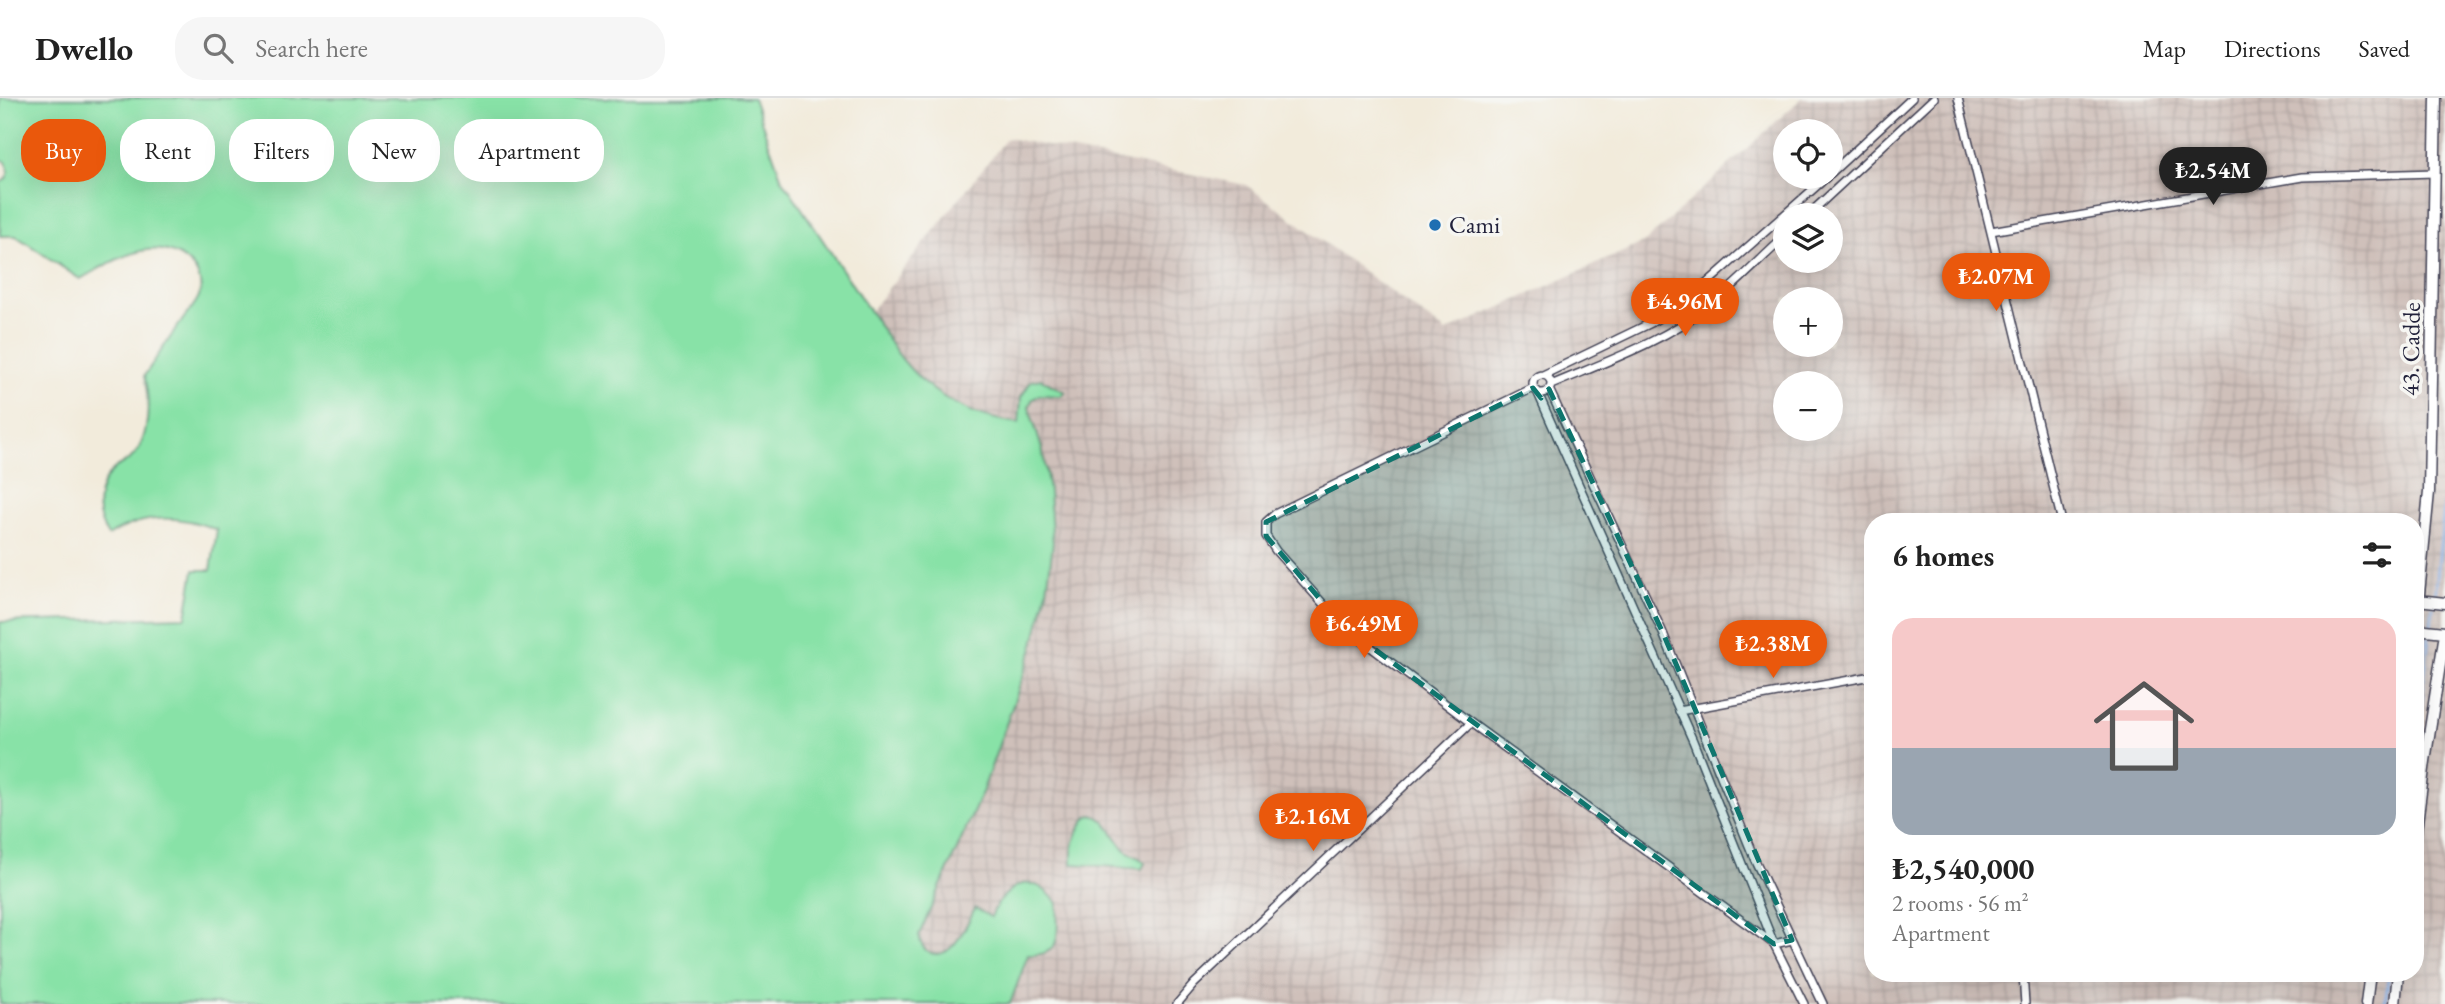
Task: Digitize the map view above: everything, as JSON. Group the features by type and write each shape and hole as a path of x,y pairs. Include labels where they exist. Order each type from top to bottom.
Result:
{"main road":[{"name":"43. Cadde","path":"2424,546 2430,492 2436,98"},
{"path":"2424,601 2445,603"},
{"path":"2424,630 2445,632 2424,761"},
{"path":"2366,1004 2369,982"},
{"path":"2395,1004 2397,982"}],"street":[{"path":"1843,162 1912,98"},
{"path":"1821,203 1934,98"},
{"path":"1958,98 2060,513"},
{"path":"1991,232 2302,177 2435,173"},
{"path":"1804,1004 1774,944 1679,712 1535,389 1534,379 1651,323 1683,304 1814,189"},
{"path":"1535,389 1543,393 1550,387 1627,353 1690,319 1710,305 1773,248"},
{"path":"1543,375 1549,378 1550,387 1663,633 1754,858 1823,1004"},
{"path":"1535,389 1275,514 1268,519 1266,536 1276,551 1343,626 1774,944 1792,940"},
{"path":"1679,712 1864,677"},
{"path":"1177,1004 1204,975 1471,723"},
{"path":"2024,982 2025,1004"}],"highlighted area":[{"path":"1533,388 1541,398 1549,389 1663,633 1792,940 1774,944 1343,626 1266,536 1266,522"}],"shaded area":[{"path":"1802,98 2445,98 2445,1004 324,1004 1007,138 1246,185 1446,332 1645,242 1773,125 1773,189 1843,189 1843,119 1779,119"}],"green space":[{"path":"0,98 753,98 781,177 896,351 921,379 950,401 966,409 1019,423 1021,397 1031,381 1041,379 1065,392 1061,396 1039,395 1032,400 1029,407 1043,452 1053,543 1047,591 1033,648 982,793 919,935 922,946 928,952 939,954 958,939 975,908 991,917 1004,896 1017,886 1032,884 1045,890 1058,903 1057,938 1049,951 1028,955 1010,1004 0,1004 0,622 186,617 194,570 211,570 217,530 189,521 161,519 134,524 108,536 98,503 106,478 130,459 142,442 148,408 144,376 196,302 201,288 197,273 179,255 165,250 151,250 121,257 80,279 16,236 0,236 0,183 6,179 9,172 6,162 0,159"},
{"path":"1088,816 1103,820 1122,846 1145,863 1142,869 1072,864 1072,850 1077,832"}],"waterway":[{"path":"2435,597 2445,498"},
{"path":"2431,625 2433,607"},
{"path":"2424,680 2429,636"},
{"path":"2385,1004 2388,982"}],"place":[{"name":"Cami","path":"1435,225"}]}
